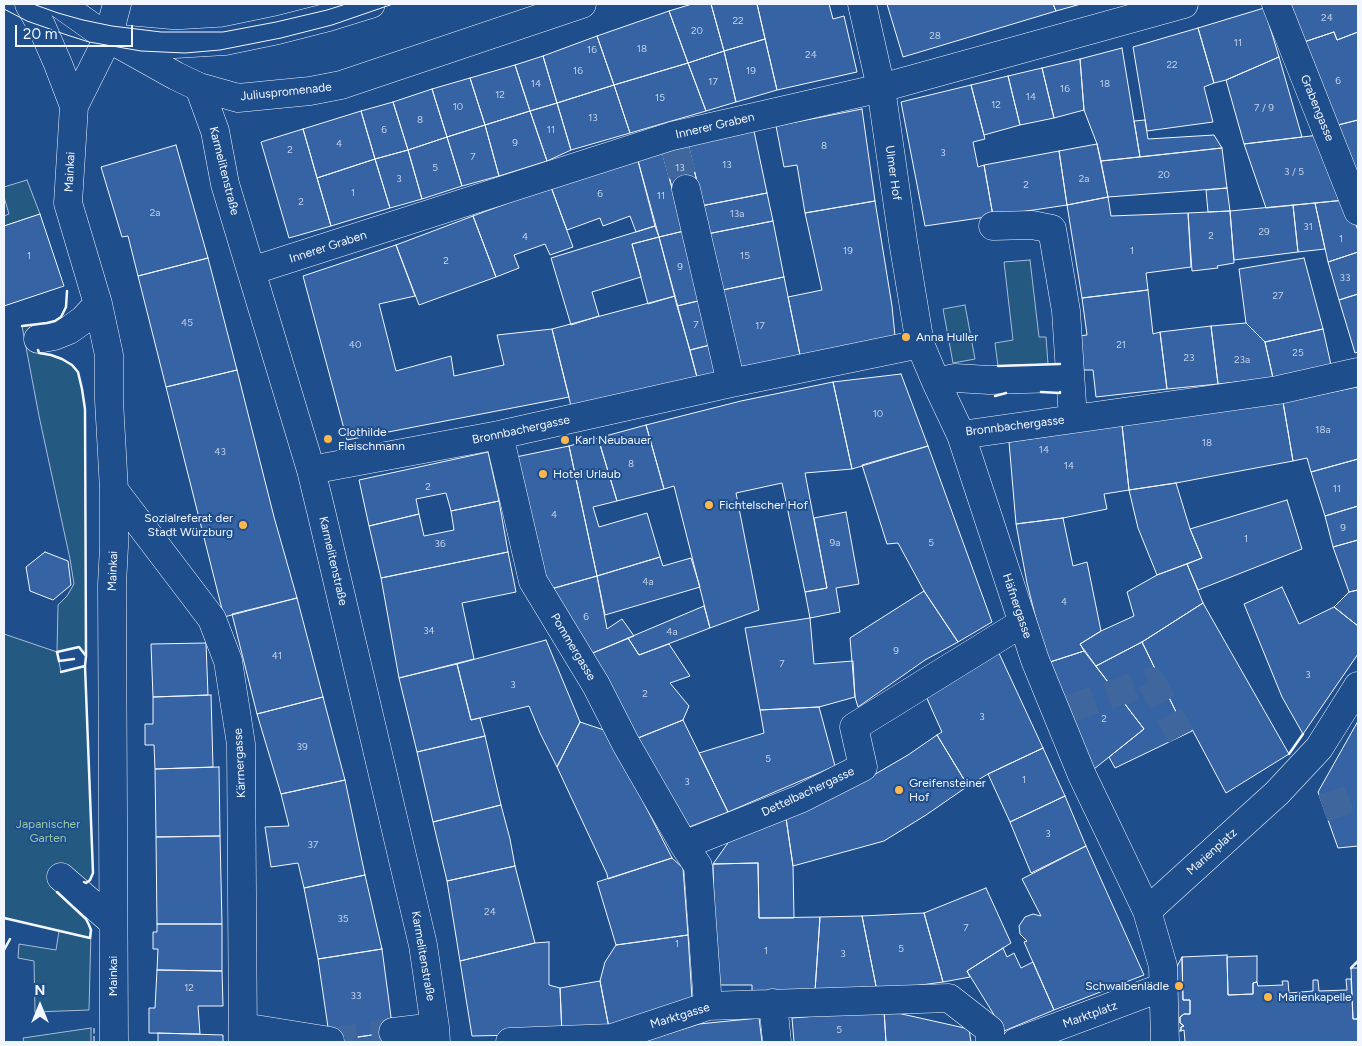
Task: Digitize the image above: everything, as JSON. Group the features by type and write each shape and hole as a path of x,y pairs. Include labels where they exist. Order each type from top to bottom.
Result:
{"street":[{"name":"Mainkai","path":"29,4 41,25 74,106"},
{"name":"Juliuspromenade","path":"60,4 108,38 199,87 238,98 341,86 582,4"},
{"name":"Mainkai","path":"114,1042 112,585 114,490 109,400 109,355 98,304 68,203 74,106 108,38 117,4"},
{"path":"108,38 176,44 225,41 278,30 371,4"},
{"name":"Ulmer Hof","path":"862,4 881,88 920,344"},
{"name":"Innerer Graben","path":"251,272 674,142 881,88 1184,4"},
{"name":"Grabengasse","path":"1276,4 1358,212"},
{"name":"Karmelitenstraße","path":"199,87 215,131 226,184 311,470 424,945 436,1034"},
{"path":"686,189 731,384"},
{"path":"993,226 1032,225 1052,229 1066,311 1074,419"},
{"path":"38,339 54,336 69,330 84,320 98,304"},
{"name":"Bronnbachergasse","path":"311,470 499,435 920,344 961,434 1278,390 1358,372"},
{"path":"936,382 955,378 989,380 1060,378"},
{"name":"Häfnergasse","path":"961,434 1038,667 1062,711 1082,775 1147,911"},
{"name":"Pommergasse","path":"499,435 533,581 596,685 626,744 684,845"},
{"name":"Kärrnergasse","path":"114,490 212,619 228,661 241,744 243,1034"},
{"name":"Dettelbachergasse","path":"684,845 800,799 863,767 854,727 1022,622"},
{"name":"Marienplatz","path":"1147,911 1277,793 1318,748 1358,686"},
{"path":"684,845 698,866 708,1006"},
{"path":"61,877 113,922"},
{"path":"1147,911 1163,977 1165,1042"},
{"name":"Marktplatz","path":"1016,1042 1163,977"},
{"name":"Marktgasse","path":"510,1042 612,1038 708,1006 773,1003 851,996 949,998 990,1036"},
{"path":"773,1003 778,1042"},
{"path":"393,1032 436,1034"},
{"path":"243,1034 330,1041"}],"green space":[{"path":"27,180 40,214 4,226 4,216 9,214 4,197 4,187"},
{"path":"1030,260 1039,337 1046,337 1048,364 998,366 995,343 1013,340 1004,262"},
{"path":"965,305 975,359 953,363 943,309"},
{"path":"37,325 39,353 62,359 72,365 78,372 85,409 86,656 79,647 57,652 58,605 67,596 74,584 22,326"},
{"name":"Japanischer Garten","path":"4,634 57,652 61,672 85,666 93,873 90,880 86,883 52,887 86,919 91,930 89,1010 35,1012 34,961 18,958 19,944 56,950 59,931 4,918"},
{"path":"91,1028 91,1042 24,1042 23,1038"}],"building":[{"path":"692,4 711,4 724,51 688,63 669,11"},
{"path":"711,4 757,4 765,39 724,51"},
{"path":"757,4 829,4 833,19 844,16 857,72 777,90"},
{"path":"887,4 1053,4 1056,11 903,57"},
{"path":"1053,4 1081,4 1056,11"},
{"path":"1290,4 1358,4 1358,32 1337,40 1334,32 1304,42"},
{"path":"1264,8 1279,57 1226,80 1214,83 1198,28"},
{"path":"669,11 688,63 614,85 597,36"},
{"path":"1198,28 1214,83 1204,87 1213,122 1147,131 1133,47"},
{"path":"1334,32 1337,40 1358,32 1358,120 1334,126 1304,42"},
{"path":"597,36 614,85 557,103 543,56"},
{"path":"765,39 777,90 736,102 724,51"},
{"path":"1122,48 1140,157 1101,161 1097,144 1084,110 1080,59"},
{"path":"724,51 736,102 706,111 688,63"},
{"path":"543,56 557,103 530,111 515,65"},
{"path":"1279,57 1302,137 1244,144 1226,80"},
{"path":"1080,59 1084,110 1054,118 1042,68"},
{"path":"688,63 706,111 630,133 614,85"},
{"path":"515,65 530,111 485,125 470,78"},
{"path":"1042,68 1054,118 1020,125 1008,76"},
{"path":"1008,76 1020,125 984,135 971,85"},
{"path":"470,78 485,125 447,137 432,89"},
{"path":"614,85 630,133 571,150 557,103"},
{"path":"971,85 985,139 973,142 978,167 984,165 993,216 925,226 901,102"},
{"path":"432,89 447,137 408,150 393,102"},
{"path":"393,102 408,150 375,159 361,111"},
{"path":"557,103 571,150 547,161 530,111"},
{"path":"862,109 875,201 805,213 797,165 784,167 776,126"},
{"path":"361,111 375,159 317,178 303,129"},
{"path":"530,111 547,161 499,176 485,125"},
{"path":"1145,120 1148,139 1214,135 1222,148 1140,157 1134,121"},
{"path":"1358,120 1358,188 1334,126"},
{"path":"485,125 499,176 462,186 447,137"},
{"path":"303,129 331,226 289,238 261,142"},
{"path":"754,131 767,193 701,206 688,144"},
{"path":"1319,135 1345,200 1266,208 1244,144"},
{"path":"447,137 462,186 422,199 408,150"},
{"path":"688,144 698,186 673,192 662,151"},
{"path":"1097,144 1108,197 1067,205 1059,151"},
{"path":"176,145 208,258 138,276 128,236 122,237 101,167"},
{"path":"1222,148 1227,188 1108,197 1101,161"},
{"path":"408,150 422,199 390,208 375,159"},
{"path":"662,151 684,231 659,237 637,157"},
{"path":"1059,151 1067,205 993,216 984,165"},
{"path":"637,157 655,226 636,232 630,216 603,226 600,218 567,230 551,187"},
{"path":"375,159 390,208 331,226 317,178"},
{"path":"551,187 573,247 550,255 545,244 514,255 519,268 496,277 473,216"},
{"path":"1227,188 1230,211 1208,212 1206,190"},
{"path":"767,193 773,221 707,234 701,206"},
{"path":"1108,197 1111,216 1188,213 1191,267 1146,273 1148,290 1082,298 1067,205"},
{"path":"1345,200 1358,230 1358,252 1328,262 1315,203"},
{"path":"875,201 895,336 800,355 788,297 822,290 805,213"},
{"path":"1315,203 1325,249 1298,252 1293,205"},
{"path":"1293,205 1298,252 1234,260 1230,211"},
{"path":"1230,211 1234,263 1217,266 1218,268 1192,271 1188,213"},
{"path":"40,214 64,286 4,306 4,226"},
{"path":"473,216 496,277 419,305 396,245"},
{"path":"773,221 784,277 718,291 707,234"},
{"path":"655,226 659,237 632,244 641,277 592,292 599,316 571,325 551,258"},
{"path":"684,231 702,300 677,306 659,237"},
{"path":"659,237 675,296 648,304 632,244"},
{"path":"396,245 415,296 379,304 396,371 451,356 454,376 504,365 497,335 552,329 569,397 347,440 303,276"},
{"path":"1358,252 1358,294 1339,300 1328,262"},
{"path":"208,258 237,370 166,387 138,276"},
{"path":"1304,258 1323,329 1265,342 1246,323 1239,269"},
{"path":"784,277 800,355 735,372 718,291"},
{"path":"1148,290 1153,334 1160,332 1167,389 1096,397 1093,370 1083,370 1079,336 1087,335 1082,298"},
{"path":"1358,294 1358,352 1355,353 1339,300"},
{"path":"675,296 698,381 572,410 552,329"},
{"path":"702,300 714,344 690,350 677,306"},
{"path":"1246,323 1265,342 1273,378 1218,384 1211,326"},
{"path":"1211,326 1218,384 1167,389 1160,332"},
{"path":"1323,329 1331,365 1273,378 1265,342"},
{"path":"714,344 723,375 698,381 690,350"},
{"path":"237,370 274,517 297,598 224,617 166,387"},
{"path":"901,374 928,446 852,469 833,382"},
{"name":"Fichtelscher Hof","path":"833,382 852,469 805,473 827,588 805,592 782,483 736,493 759,610 710,628 674,486 664,489 646,425 741,401"},
{"path":"1357,387 1358,459 1311,472 1307,458 1293,461 1283,402"},
{"path":"1283,402 1293,461 1129,490 1122,425"},
{"path":"646,425 664,489 617,501 598,438"},
{"path":"1122,425 1129,490 1104,494 1107,509 1063,518 1016,524 1009,442"},
{"path":"598,438 617,501 593,507 599,527 647,513 660,557 597,576 569,446"},
{"path":"569,446 597,576 551,589 524,518 511,458"},
{"path":"928,446 992,622 958,642 924,591 898,543 887,544 862,465"},
{"path":"488,452 499,501 451,511 446,493 416,499 419,514 369,526 359,480"},
{"path":"1358,459 1358,506 1325,516 1311,472"},
{"path":"1176,483 1190,529 1202,558 1157,575 1138,528 1129,490"},
{"path":"1287,500 1302,549 1198,590 1187,564 1202,558 1190,529"},
{"path":"499,501 508,552 381,578 369,526 419,514 424,536 454,530 451,511"},
{"path":"1358,506 1358,540 1333,547 1325,516"},
{"path":"846,512 859,584 836,588 840,612 810,618 805,592 827,588 814,518"},
{"path":"1063,518 1073,566 1087,562 1101,631 1080,644 1084,651 1047,663 1027,583 1016,524"},
{"path":"1358,540 1358,590 1349,592 1333,547"},
{"path":"45,552 68,561 71,585 53,600 30,591 26,567"},
{"path":"508,552 516,592 462,603 474,659 399,678 381,578"},
{"path":"660,557 663,566 691,558 700,587 605,615 597,576"},
{"path":"1187,564 1203,603 1142,642 1096,666 1080,644 1101,631 1134,616 1127,592 1157,575"},
{"path":"597,576 607,629 622,619 634,636 588,655 551,589"},
{"path":"1282,587 1299,624 1334,607 1358,626 1358,654 1303,734 1282,697 1244,604"},
{"path":"1358,590 1358,626 1334,607 1349,592"},
{"path":"924,591 958,642 925,660 858,707 855,697 850,638"},
{"path":"297,598 323,697 257,714 232,614"},
{"path":"1203,603 1289,754 1226,793 1186,718 1180,720 1142,642"},
{"path":"704,606 710,628 639,655 628,638"},
{"path":"810,618 814,664 853,661 855,697 819,707 760,710 745,628"},
{"path":"628,638 639,655 669,644 690,676 670,683 689,706 683,720 638,738 588,655"},
{"path":"546,640 580,722 557,767 529,706 471,720 457,664"},
{"path":"1142,642 1180,720 1186,718 1192,731 1115,768 1109,757 1144,729 1096,666"},
{"path":"206,643 208,695 153,697 151,644"},
{"path":"998,651 1043,748 988,774 968,786 937,735 942,732 924,692"},
{"path":"1084,651 1144,729 1094,769 1047,663"},
{"path":"457,664 471,720 480,718 485,736 417,752 399,678"},
{"path":"211,695 213,767 155,769 154,745 145,745 145,724 153,724 153,697"},
{"path":"323,697 345,780 281,794 257,714"},
{"path":"819,707 835,766 728,812 699,753 764,733 760,710"},
{"path":"683,720 728,812 684,829 638,738"},
{"path":"1358,721 1358,846 1338,848 1318,792"},
{"path":"580,722 607,731 672,858 608,879 557,767"},
{"path":"937,735 968,786 884,841 793,866 785,811 872,776"},
{"path":"485,736 501,805 433,822 417,752"},
{"path":"1043,748 1065,796 1010,822 988,774"},
{"path":"219,767 220,836 156,837 155,769"},
{"path":"345,780 365,875 304,888 298,863 271,867 265,827 289,826 281,794"},
{"path":"1065,796 1086,846 1031,873 1010,822"},
{"path":"501,805 515,866 447,881 433,822"},
{"path":"785,811 793,866 794,918 759,918 758,863 713,864 735,833"},
{"path":"220,836 222,924 157,924 156,837"},
{"path":"1086,846 1144,975 1054,1010 1024,942 1027,941 1020,934 1019,926 1025,917 1033,914 1041,916 1022,879"},
{"path":"672,858 683,868 688,935 616,945 597,882"},
{"path":"758,863 759,918 820,917 815,991 752,991 752,985 716,985 713,864"},
{"path":"515,866 535,943 460,961 447,881"},
{"path":"365,875 382,949 318,959 304,888"},
{"path":"986,888 1011,943 967,971 970,977 943,982 924,913"},
{"path":"924,913 943,982 877,991 862,916"},
{"path":"862,916 877,991 815,991 820,917"},
{"path":"157,924 222,924 222,971 157,970 158,949 153,949 153,932 157,932"},
{"path":"688,935 692,999 609,1028 600,981 605,962 616,945"},
{"path":"549,942 549,985 560,988 562,1034 472,1036 460,961 535,943"},
{"path":"1003,948 1007,957 1014,953 1021,968 1033,962 1054,1010 1004,1031 967,971"},
{"path":"382,949 393,1032 330,1041 318,959"},
{"name":"Marienkapelle","path":"1227,955 1228,995 1253,994 1253,983 1257,982 1258,986 1283,985 1282,981 1288,981 1289,993 1313,991 1313,980 1318,980 1319,991 1347,990 1346,979 1351,979 1353,1019 1358,1019 1358,1042 1185,1042 1184,1030 1181,1031 1181,1027 1184,1026 1180,1023 1180,1017 1184,1014 1190,1014 1190,1000 1183,1000 1182,957"},
{"path":"1257,956 1257,982 1253,983 1253,994 1228,995 1227,957"},
{"name":"Schwalbenlädle","path":"1182,957 1183,1000 1190,1000 1190,1014 1184,1014 1180,1017 1180,1023 1184,1026 1181,1027 1181,1031 1178,1031 1174,972"},
{"path":"1351,968 1358,968 1358,1019 1353,1019"},
{"path":"157,970 222,971 223,1006 198,1006 200,1034 149,1033 149,1008 155,1008"},
{"path":"600,981 609,1028 562,1034 560,988"},
{"path":"884,1010 886,1042 794,1042 792,1018"},
{"path":"884,1010 969,1029 971,1042 886,1042"},
{"path":"759,1018 762,1042 642,1042 699,1024"},
{"path":"393,1032 394,1042 330,1042 330,1041"},
{"path":"158,1033 223,1035 223,1042 158,1042"}],"tunnel":[{"path":"675,148 686,189"},
{"path":"1068,709 1151,681 1181,736"},
{"path":"1323,808 1358,796"},
{"path":"330,1041 393,1032"}],"tram line":[{"path":"33,4 83,20 112,26 161,32 223,32 276,22 346,4"},
{"path":"4,9 27,21 89,42 141,51 185,53 220,50 281,38 332,25 393,4"}],"fence":[{"path":"94,1028 94,1042"}],"wall":[{"path":"22,326 47,323 61,317 66,307 67,291"},
{"path":"38,350 39,353 62,359 72,365 78,372 85,409 85,666 93,873 90,880 86,883 84,882"},
{"path":"998,366 1060,364"},
{"path":"1041,392 1060,392"},
{"path":"995,396 1006,393"},
{"path":"74,659 59,661 57,652 79,647 86,656"},
{"path":"61,672 85,666"},
{"path":"1289,754 1303,734"},
{"path":"4,918 90,938 91,930 86,919 57,892"},
{"path":"4,950 10,939"},
{"path":"1351,968 1358,961"}],"place":[{"name":"Anna Huller","path":"906,337"},
{"name":"Clothilde Fleischmann","path":"328,439"},
{"name":"Karl Neubauer","path":"565,440"},
{"name":"Hotel Urlaub","path":"543,474"},
{"name":"Fichtelscher Hof","path":"709,505"},
{"name":"Sozialreferat der Stadt Würzburg","path":"243,525"},
{"name":"Greifensteiner Hof","path":"899,790"},
{"name":"Schwalbenlädle","path":"1179,986"},
{"name":"Marienkapelle","path":"1268,997"}]}
